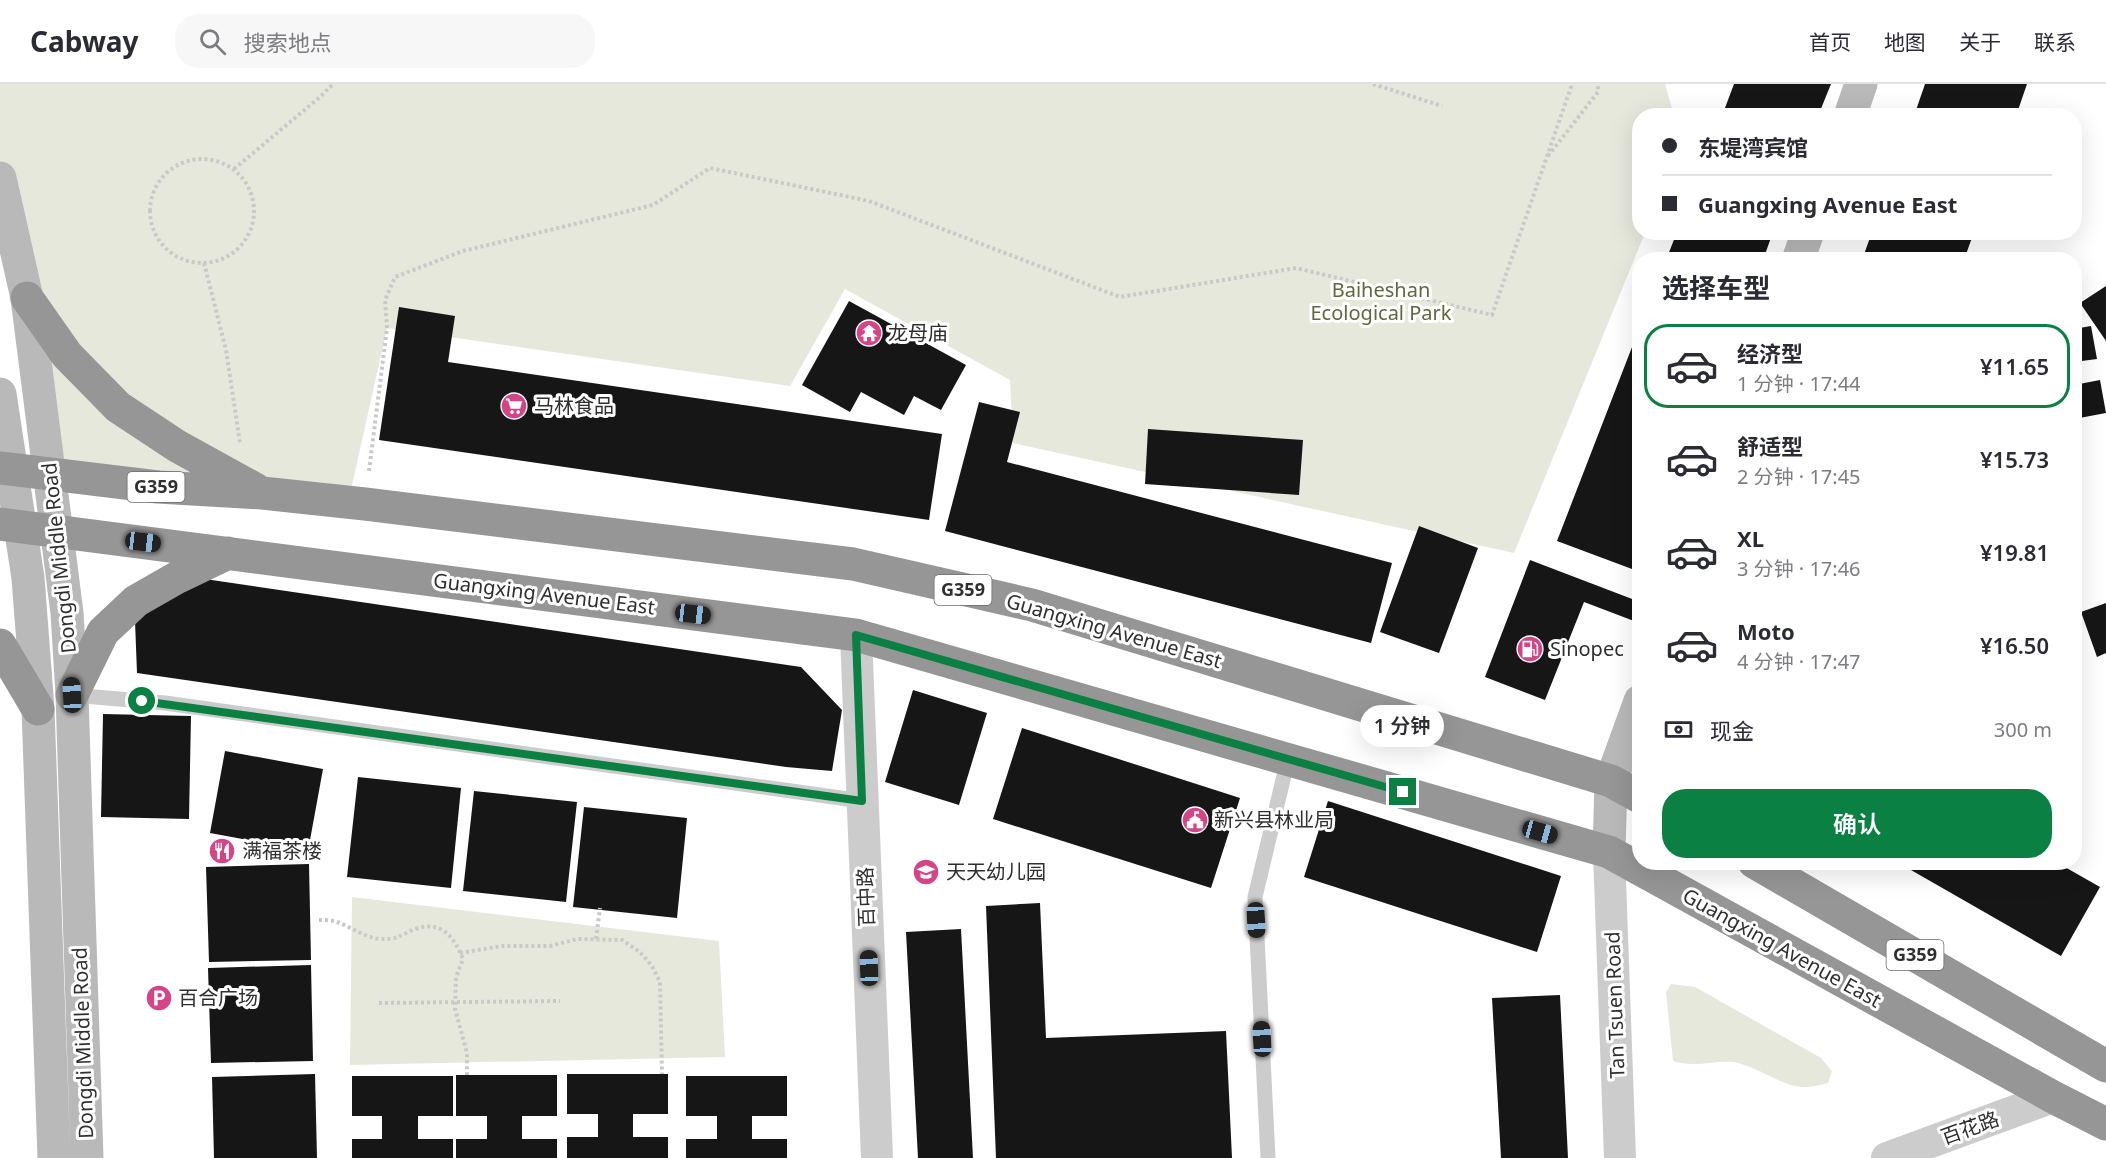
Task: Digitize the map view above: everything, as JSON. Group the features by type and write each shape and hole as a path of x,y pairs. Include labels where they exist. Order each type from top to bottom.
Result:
{"highway":[{"path":"27,298 67,355 118,407 177,446 262,493"},
{"name":"Guangxing Avenue East","path":"6,468 158,487 262,493 365,504 853,564 1032,605 1611,781 1632,793"},
{"name":"Guangxing Avenue East","path":"11,525 856,635 1610,852 1632,864"},
{"path":"72,695 103,632 136,601 178,576 228,553"},
{"path":"0,645 38,709"},
{"name":"Guangxing Avenue East","path":"1643,870 2106,1124"},
{"name":"G359","path":"1768,870 2106,1066"}],"main road":[{"path":"1853,108 1862,84"},
{"name":"Dongdi Middle Road","path":"0,178 27,298 58,532 68,634 87,1158"},
{"name":"Dongdi Middle Road","path":"0,394 11,525 33,635 38,709 54,1158"},
{"path":"33,635 68,634"},
{"path":"1610,852 1611,781 1632,723"}],"street":[{"name":"百中路","path":"856,635 877,1158"},
{"name":"Tan Tsuen Road","path":"1610,852 1620,1158"},
{"name":"百花路","path":"1887,1158 2053,1097"}],"lane":[{"path":"72,695 165,703 862,801"},
{"path":"1268,1158 1255,897 1288,759"}],"path":[{"path":"234,169 333,84"},
{"path":"1373,84 1442,106"},
{"path":"365,504 387,328 385,300 395,277 463,251 653,205 710,168 869,201 1120,297 1296,268 1492,315 1571,87 1570,84"},
{"path":"1546,159 1598,92 1598,84"},
{"path":"206,159 234,169 250,191 254,207 252,225 246,238 234,252 222,259 204,263 190,262 173,254 155,236 149,212 152,194 160,178 187,161 206,159"},
{"path":"204,263 225,350 238,439 262,493"},
{"path":"596,939 600,908"},
{"path":"319,920 334,921 378,939 399,938 425,927 444,930 455,940 463,959 456,977 455,1009 467,1053 467,1075"},
{"path":"460,953 502,946 550,946 568,940 622,940 640,952 660,982 662,1074"},
{"path":"379,1003 560,1001"}],"green space":[{"name":"Baiheshan Ecological Park","path":"0,84 1665,84 1672,108 1632,108 1632,240 1642,240 1637,252 1632,252 1632,265 1514,553 1013,443 1010,380 845,289 790,386 387,328 347,508 37,471 0,232"},
{"path":"352,897 719,941 725,1057 350,1065"},
{"path":"1671,984 1695,987 1821,1058 1832,1071 1828,1083 1806,1087 1797,1086 1736,1062 1688,1064 1673,1061 1666,992"}],"building":[{"path":"1734,84 1831,84 1821,108 1725,108"},
{"path":"1925,84 2027,84 2019,108 1917,108"},
{"path":"1674,240 1770,240 1766,252 1669,252"},
{"path":"1869,240 1971,240 1967,252 1865,252"},
{"path":"2106,286 2106,341 2082,306 2082,302"},
{"name":"龙母庙","path":"849,301 966,365 941,410 914,396 904,415 861,392 850,412 802,385"},
{"path":"399,307 455,316 448,362 942,434 929,520 379,440"},
{"path":"2091,326 2097,359 2082,361 2082,328"},
{"path":"1632,347 1632,569 1557,541"},
{"path":"2100,380 2106,413 2082,418 2082,383"},
{"path":"979,402 1020,412 1007,462 1392,563 1371,643 945,531"},
{"path":"1148,429 1303,440 1299,495 1145,484"},
{"path":"1419,526 1478,548 1439,653 1380,632"},
{"name":"Sinopec","path":"1530,560 1632,599 1632,620 1584,602 1545,700 1485,677"},
{"path":"198,578 801,667 842,710 832,771 786,767 137,673 135,621"},
{"path":"2106,603 2106,653 2097,657 2082,612"},
{"path":"913,690 987,713 959,805 885,782"},
{"path":"103,714 191,716 189,819 101,817"},
{"path":"1022,728 1240,798 1211,888 993,819"},
{"path":"225,751 323,769 308,851 210,833"},
{"path":"358,777 461,788 451,888 347,877"},
{"path":"474,791 577,802 566,902 463,891"},
{"path":"1328,801 1561,876 1537,952 1304,877"},
{"path":"584,807 687,818 677,918 573,907"},
{"path":"309,864 311,960 209,962 206,867"},
{"path":"1911,870 2070,870 2100,887 2061,956"},
{"path":"1040,903 1046,1038 1226,1031 1232,1158 996,1158 986,906"},
{"path":"961,929 973,1158 918,1158 906,932"},
{"path":"311,965 313,1061 211,1063 208,968"},
{"path":"1560,995 1568,1158 1501,1158 1492,998"},
{"path":"315,1074 317,1158 214,1158 212,1077"},
{"path":"567,1074 668,1074 668,1114 633,1114 633,1137 668,1137 668,1158 567,1158 567,1137 598,1137 598,1114 567,1114"},
{"path":"456,1075 557,1075 557,1116 522,1116 522,1139 557,1139 557,1158 456,1158 456,1139 487,1139 487,1116 456,1116"},
{"path":"352,1076 453,1076 453,1116 418,1116 418,1139 453,1139 453,1158 352,1158 352,1139 382,1139 382,1116 352,1116"},
{"path":"686,1076 787,1076 787,1116 752,1116 752,1139 787,1139 787,1158 686,1158 686,1139 717,1139 717,1116 686,1116"}],"place":[{"name":"龙母庙","path":"869,333"},
{"name":"马林食品","path":"514,406"},
{"name":"Sinopec","path":"1530,649"},
{"name":"新兴县林业局","path":"1195,820"},
{"name":"满福茶楼","path":"222,851"},
{"name":"天天幼儿园","path":"926,872"},
{"name":"百合广场","path":"159,998"}],"route":[{"path":"142,701 862,801 856,635 1403,792"}]}
